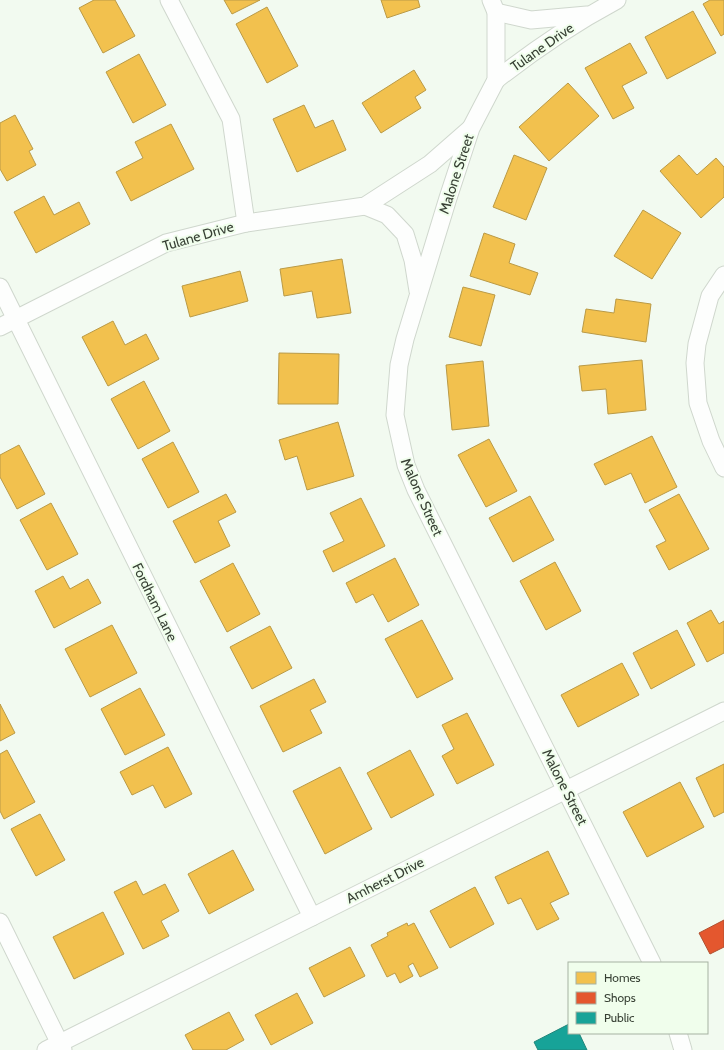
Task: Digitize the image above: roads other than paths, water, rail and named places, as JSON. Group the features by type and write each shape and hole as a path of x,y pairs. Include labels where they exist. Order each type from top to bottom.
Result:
{"street":[{"path":"169,0 231,119 246,223"},
{"name":"Tulane Drive","path":"496,80 530,54 589,15 617,0"},
{"name":"Tulane Drive","path":"494,6 531,20 589,15"},
{"name":"Malone Street","path":"494,6 496,80 471,128 404,339 396,388 395,415 406,465 416,490 652,962"},
{"name":"Tulane Drive","path":"0,327 166,243 246,223 365,206 430,164 471,128"},
{"path":"365,206 387,215 405,234 413,260 418,294"},
{"path":"724,275 710,296 697,344 695,363 698,403 724,468"},
{"name":"Fordham Lane","path":"0,288 312,917"},
{"name":"Amherst Drive","path":"56,1048 312,917 724,711"},
{"path":"0,922 56,1048"},
{"path":"678,1034 683,1050"}]}
